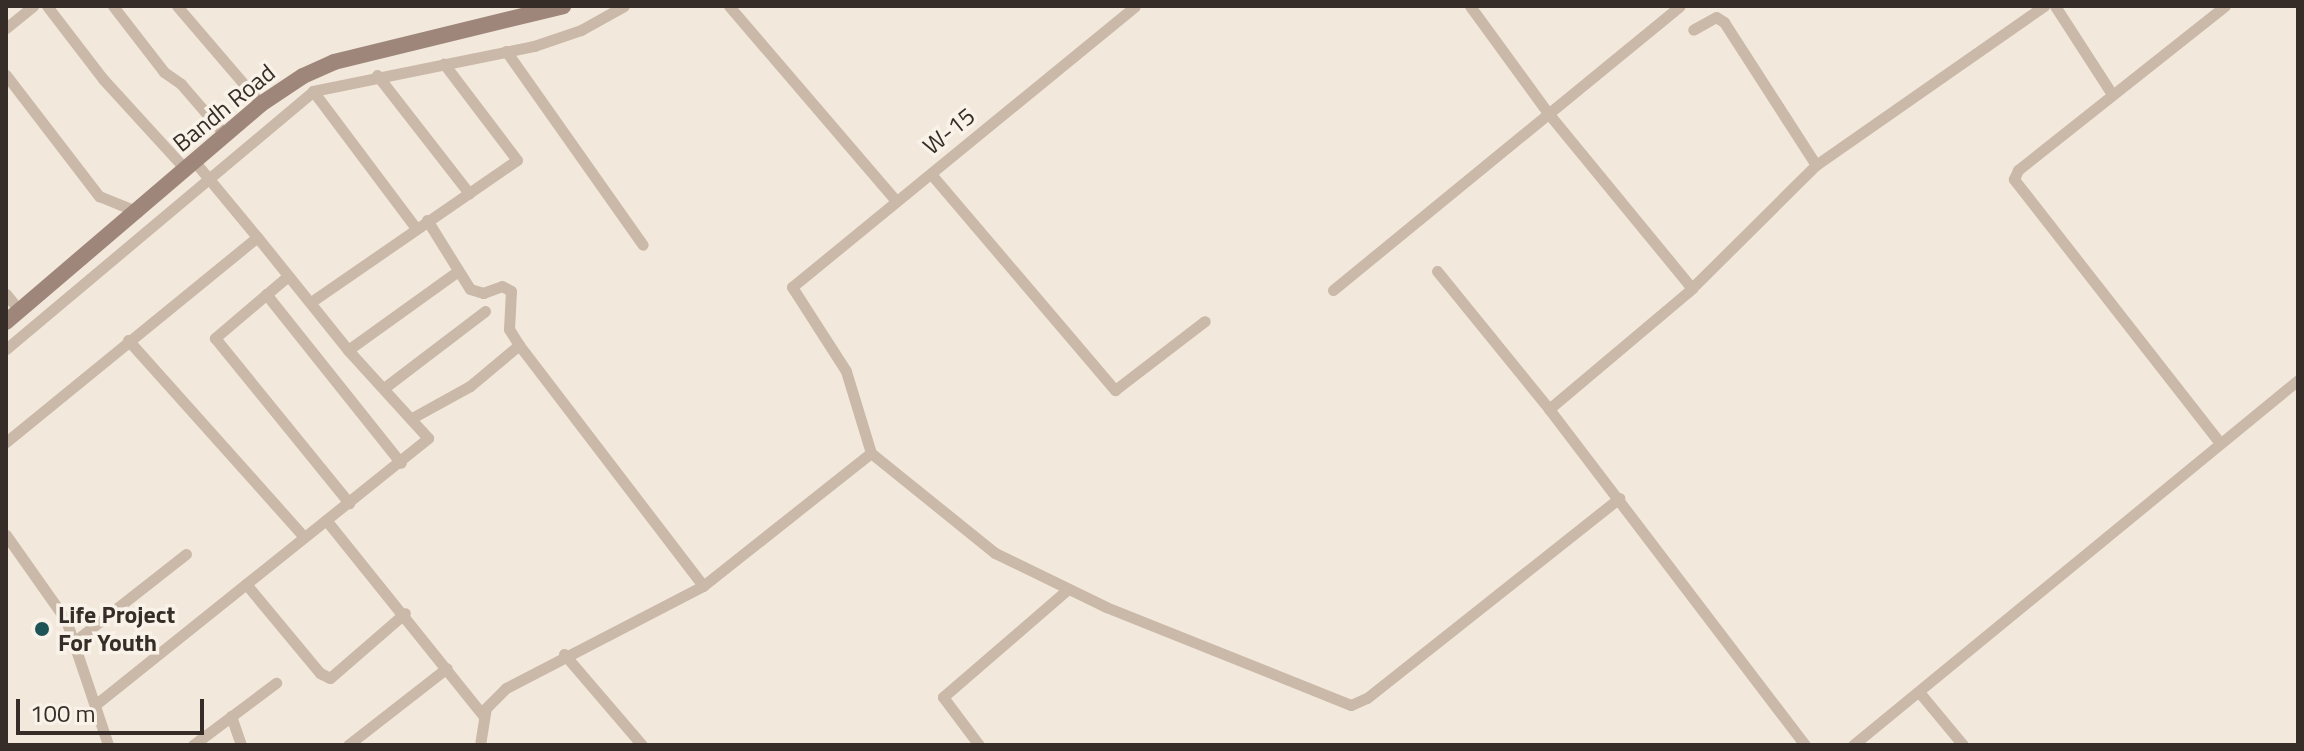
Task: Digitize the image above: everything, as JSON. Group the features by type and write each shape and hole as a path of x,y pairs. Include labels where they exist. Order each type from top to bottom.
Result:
{"street":[{"path":"6,28 33,6"},
{"path":"47,6 103,79 190,166 207,177 348,350 428,438 401,463 303,536 95,705"},
{"path":"113,6 164,72 189,92 225,135"},
{"path":"177,6 261,104"},
{"name":"Bandh Road","path":"6,322 261,104 334,62 563,6"},
{"path":"6,349 313,91 377,75 506,51 581,30 624,6"},
{"path":"729,6 896,201"},
{"path":"1470,6 1548,113 1692,288"},
{"path":"1333,290 1680,6"},
{"path":"1549,409 1692,288 1816,165 2044,6"},
{"path":"2055,6 2112,94"},
{"path":"2220,443 2014,179 2112,94 2225,6"},
{"name":"W-15","path":"871,453 846,371 791,290 1131,7"},
{"path":"1693,30 1716,17 1724,22 1816,165"},
{"path":"506,51 643,245"},
{"path":"311,302 517,159 444,64"},
{"path":"6,75 93,189 109,202 138,212"},
{"path":"377,75 469,193"},
{"path":"313,91 415,227"},
{"path":"931,174 1115,390 1205,321"},
{"path":"427,220 473,291 502,286 511,291 509,325 519,345 703,586"},
{"path":"6,442 257,237"},
{"path":"348,350 458,271"},
{"path":"1437,271 1619,498 1805,745"},
{"path":"288,276 216,340 349,503"},
{"path":"6,294 20,311"},
{"path":"266,294 401,463"},
{"path":"384,388 485,311"},
{"path":"128,340 303,536"},
{"path":"412,418 470,386 519,345"},
{"path":"1853,745 2298,380"},
{"path":"480,745 483,715 506,688 564,654 703,586 871,453 979,544 1068,589 1351,705 1367,698 1619,498"},
{"path":"326,520 405,613 483,715"},
{"path":"6,535 49,589 75,641 108,745"},
{"path":"75,641 186,554"},
{"path":"246,584 320,673 330,678 405,613"},
{"path":"979,745 946,706 946,692 1040,617 1068,589"},
{"path":"564,654 642,745"},
{"path":"348,745 447,668"},
{"path":"193,745 276,683"},
{"path":"1919,692 1963,745"},
{"path":"231,716 241,745"}],"place":[{"name":"Life Project For Youth","path":"42,629"}]}
